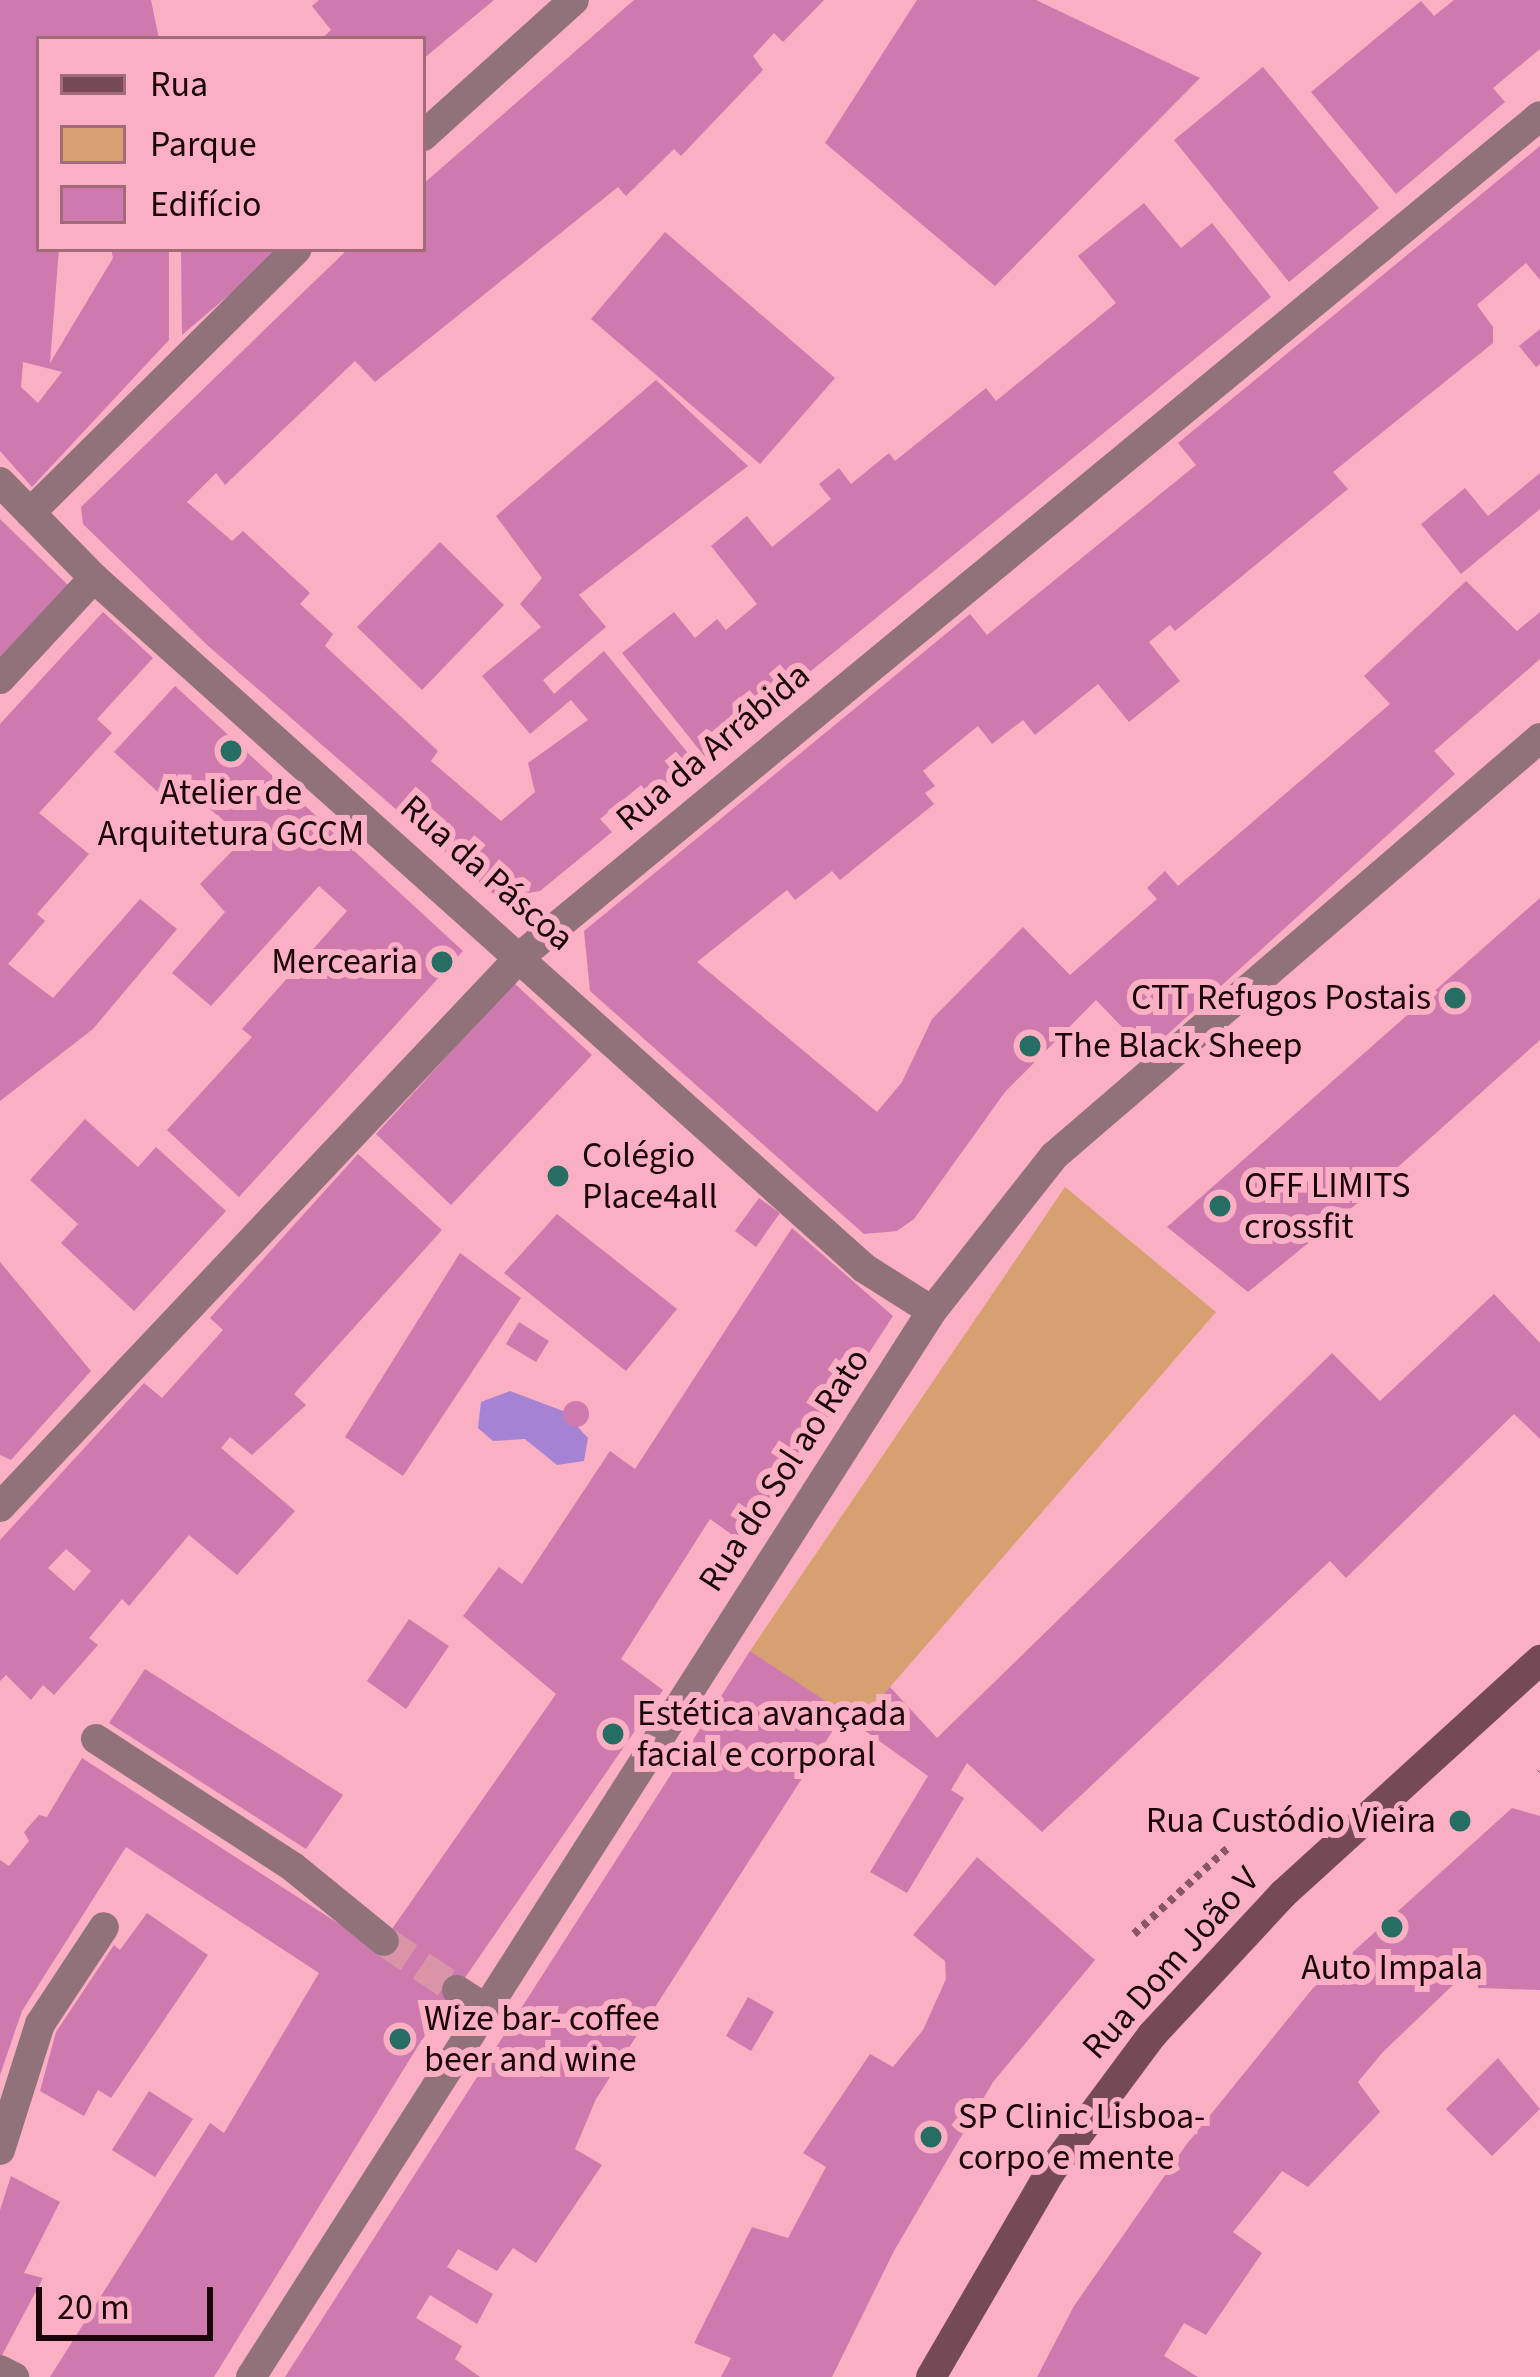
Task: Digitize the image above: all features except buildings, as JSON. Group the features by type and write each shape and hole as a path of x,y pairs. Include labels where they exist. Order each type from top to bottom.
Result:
{"main road":[{"name":"Rua Dom João V","path":"931,2377 1051,2171 1152,2035 1283,1894 1538,1666"}],"street":[{"path":"426,133 574,0"},
{"name":"Rua da Arrábida","path":"0,1508 522,955 1540,116"},
{"path":"30,513 294,252"},
{"name":"Rua da Páscoa","path":"0,482 94,578 522,955 864,1268 932,1311"},
{"path":"0,679 94,578"},
{"name":"Rua do Sol ao Rato","path":"251,2377 932,1311 1054,1156 1540,738"},
{"path":"96,1739 293,1867 384,1941"},
{"path":"0,2150 40,2024 104,1927"},
{"path":"457,1990 486,2009"},
{"path":"0,2370 14,2377"}],"path":[{"path":"1135,1934 1229,1847"}],"green space":[{"path":"1065,1187 1216,1312 857,1725 750,1651"}],"shaded area":[{"path":"510,1391 563,1411 588,1438 584,1461 557,1465 525,1439 493,1441 478,1428 481,1402"}],"tunnel":[{"path":"384,1941 457,1990"}],"place":[{"name":"Atelier de Arquitetura GCCM","path":"231,751"},
{"name":"Mercearia","path":"442,962"},
{"name":"CTT Refugos Postais","path":"1455,998"},
{"name":"The Black Sheep","path":"1030,1046"},
{"name":"Colégio Place4all","path":"558,1176"},
{"name":"OFF LIMITS crossfit","path":"1220,1206"},
{"name":"Estética avançada facial e corporal","path":"613,1734"},
{"name":"Rua Custódio Vieira","path":"1460,1821"},
{"name":"Auto Impala","path":"1392,1927"},
{"name":"Wize bar- coffee beer and wine","path":"400,2039"},
{"name":"SP Clinic Lisboa- corpo e mente","path":"931,2137"}]}
